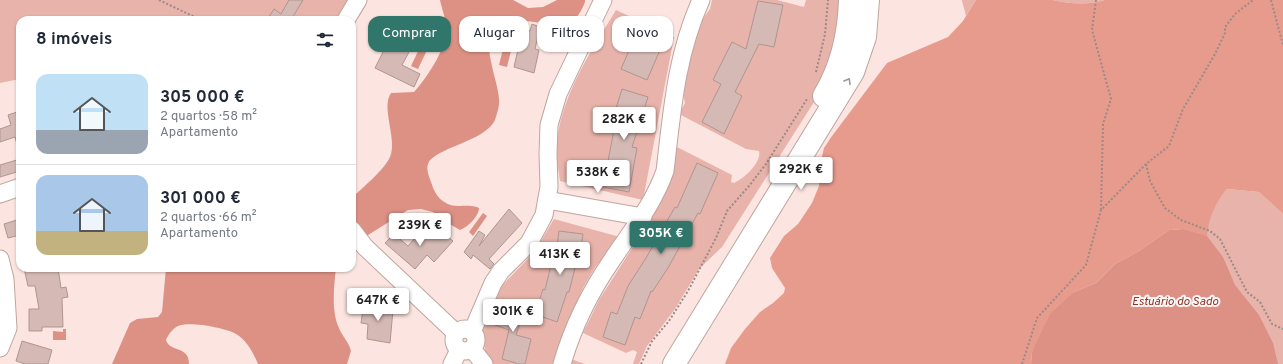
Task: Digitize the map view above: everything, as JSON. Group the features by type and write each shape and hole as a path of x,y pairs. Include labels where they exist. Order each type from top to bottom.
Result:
{"main road":[{"path":"659,364 662,356 831,84 846,43 850,21 850,0"},
{"path":"674,364 853,72 865,37 868,0"}],"street":[{"path":"348,16 358,0"},
{"path":"472,332 493,283 501,271 529,243 544,215 550,187 548,138 553,110 558,94 603,0"},
{"path":"562,364 576,324 589,298 612,260 643,217 660,185 665,171 679,63 689,27 701,0"},
{"path":"0,194 16,188"},
{"path":"547,200 643,217"},
{"path":"356,235 365,247 456,334"},
{"path":"0,259 5,278 8,328 0,348"},
{"path":"461,354 476,340 472,332 464,329 456,334 454,343 461,354 484,364"}],"path":[{"path":"159,0 193,16"},
{"path":"816,74 825,34 828,0"},
{"path":"1022,364 1037,318 1086,265 1101,210 1103,124 1112,99 1092,30 1096,0"},
{"path":"1101,210 1146,164 1169,146 1183,109 1225,33 1225,27 1235,14 1253,0"},
{"path":"1271,0 1283,44"},
{"path":"641,364 652,341 669,321 688,291 716,238 727,211 750,186 766,164 808,98"},
{"path":"1146,164 1150,181 1164,208 1181,220 1210,231 1220,239 1247,292 1260,302 1272,324 1283,329"}],"shaded area":[{"path":"0,0 354,0 341,16 16,16 16,80 0,83"},
{"path":"712,0 777,0 804,7 806,0 844,0 828,76 814,102 722,247 699,269 675,309 647,346 639,364 633,364 637,352 633,350 626,353 583,333 599,300 636,242 657,205 675,146 732,175 731,182 734,183 743,178 758,160 759,151 746,149 679,114 685,103 681,84 699,24 710,9"},
{"path":"976,0 966,16 962,1"},
{"path":"976,0 1053,0 1093,3 1105,0 1283,0 1283,214 1259,192 1227,189 1213,211 1207,236 1183,229 1169,230 1139,251 1115,264 1096,283 1074,292 1032,352 1031,364 725,364 731,348 745,329 760,312 784,293 785,288 772,268 770,258 784,236 798,224 812,203 819,186 820,165 824,148 832,136 887,63 948,37 963,21"},
{"path":"1053,0 1105,0 1093,3 1079,3"},
{"path":"616,10 629,16 612,16"},
{"path":"612,17 612,52 671,52 643,200 560,181 556,150 563,112 577,77 591,52 604,52 604,30"},
{"name":"Estuário do Sado","path":"1227,189 1259,192 1283,214 1283,364 1031,364 1183,229 1209,221 1216,202"},
{"path":"554,219 620,237 596,266 583,288 559,346 568,358 585,364 491,364 486,356 482,332 496,292 535,251"}],"water":[{"path":"440,0 513,0 528,8 543,7 557,0 585,0 577,16 537,16 537,22 529,21 529,16 459,16 459,52 490,52 498,90 498,110 495,120 489,128 471,139 439,153 432,158 427,168 433,188 438,197 450,205 471,206 479,208 479,211 472,221 460,230 441,219 433,212 421,209 408,210 356,242 356,194 380,171 391,154 392,139 387,106 388,99 391,93 414,92 430,71 440,52 451,52 451,16 444,16"},
{"path":"418,52 426,52 418,69 411,66"},
{"path":"502,52 511,52 507,67 499,65"},
{"path":"483,213 487,216 473,236 469,232"},
{"name":"Estuário do Sado","path":"1183,229 1207,236 1223,257 1235,285 1259,315 1273,343 1278,364 1031,364 1032,352 1050,314 1074,292 1096,283 1115,264 1139,251 1169,230"},
{"path":"166,272 335,272 334,306 336,321 351,351 347,364 258,364 252,351 240,336 216,328 190,324 176,327 170,332 166,340 171,347 183,351 186,354 189,364 112,364 130,323 137,319 158,317 162,312"},
{"path":"63,329 66,329 66,340 53,340 53,331 63,332"}],"building":[{"path":"289,0 303,0 293,16 270,16 274,9 281,14"},
{"path":"758,1 783,5 774,47 759,44 735,92 742,96 724,134 702,122 721,84 713,80 732,42 746,49"},
{"path":"532,24 537,26 537,40 535,49 539,52 534,73 514,67 517,52 529,52 530,31"},
{"path":"383,52 409,52 402,65 420,74 414,87 375,68"},
{"path":"628,52 659,52 647,80 621,69"},
{"path":"622,89 648,97 632,147 637,148 629,192 603,187 614,130 610,128"},
{"path":"16,112 16,141 15,137 0,142 0,129 11,125 8,115"},
{"path":"16,160 16,172 0,177 0,165"},
{"path":"697,163 718,173 700,214 698,213 668,268 652,292 651,291 640,319 635,317 625,345 603,337 611,312 617,314 628,286 675,207 677,208"},
{"path":"509,209 522,223 489,259 494,264 490,269 473,255 471,259 464,252 479,231 485,235 479,246"},
{"path":"16,220 16,236 8,238 4,224"},
{"path":"425,227 438,238 443,233 453,241 434,262 427,255 415,269 385,243 394,234 408,246"},
{"path":"559,231 583,234 579,260 577,260 569,292 567,292 557,322 535,314 543,289 545,290 552,261 555,261"},
{"path":"25,272 59,272 61,288 66,287 68,297 62,298 63,327 42,327 42,331 29,331 29,309 39,309 35,286 28,286"},
{"path":"503,300 525,308 516,335 531,339 525,364 516,364 502,359 509,330 495,325"},
{"path":"364,302 379,304 378,310 393,310 390,343 367,339 368,324 361,323"},
{"path":"22,341 52,350 48,364 25,364 16,361"}]}
